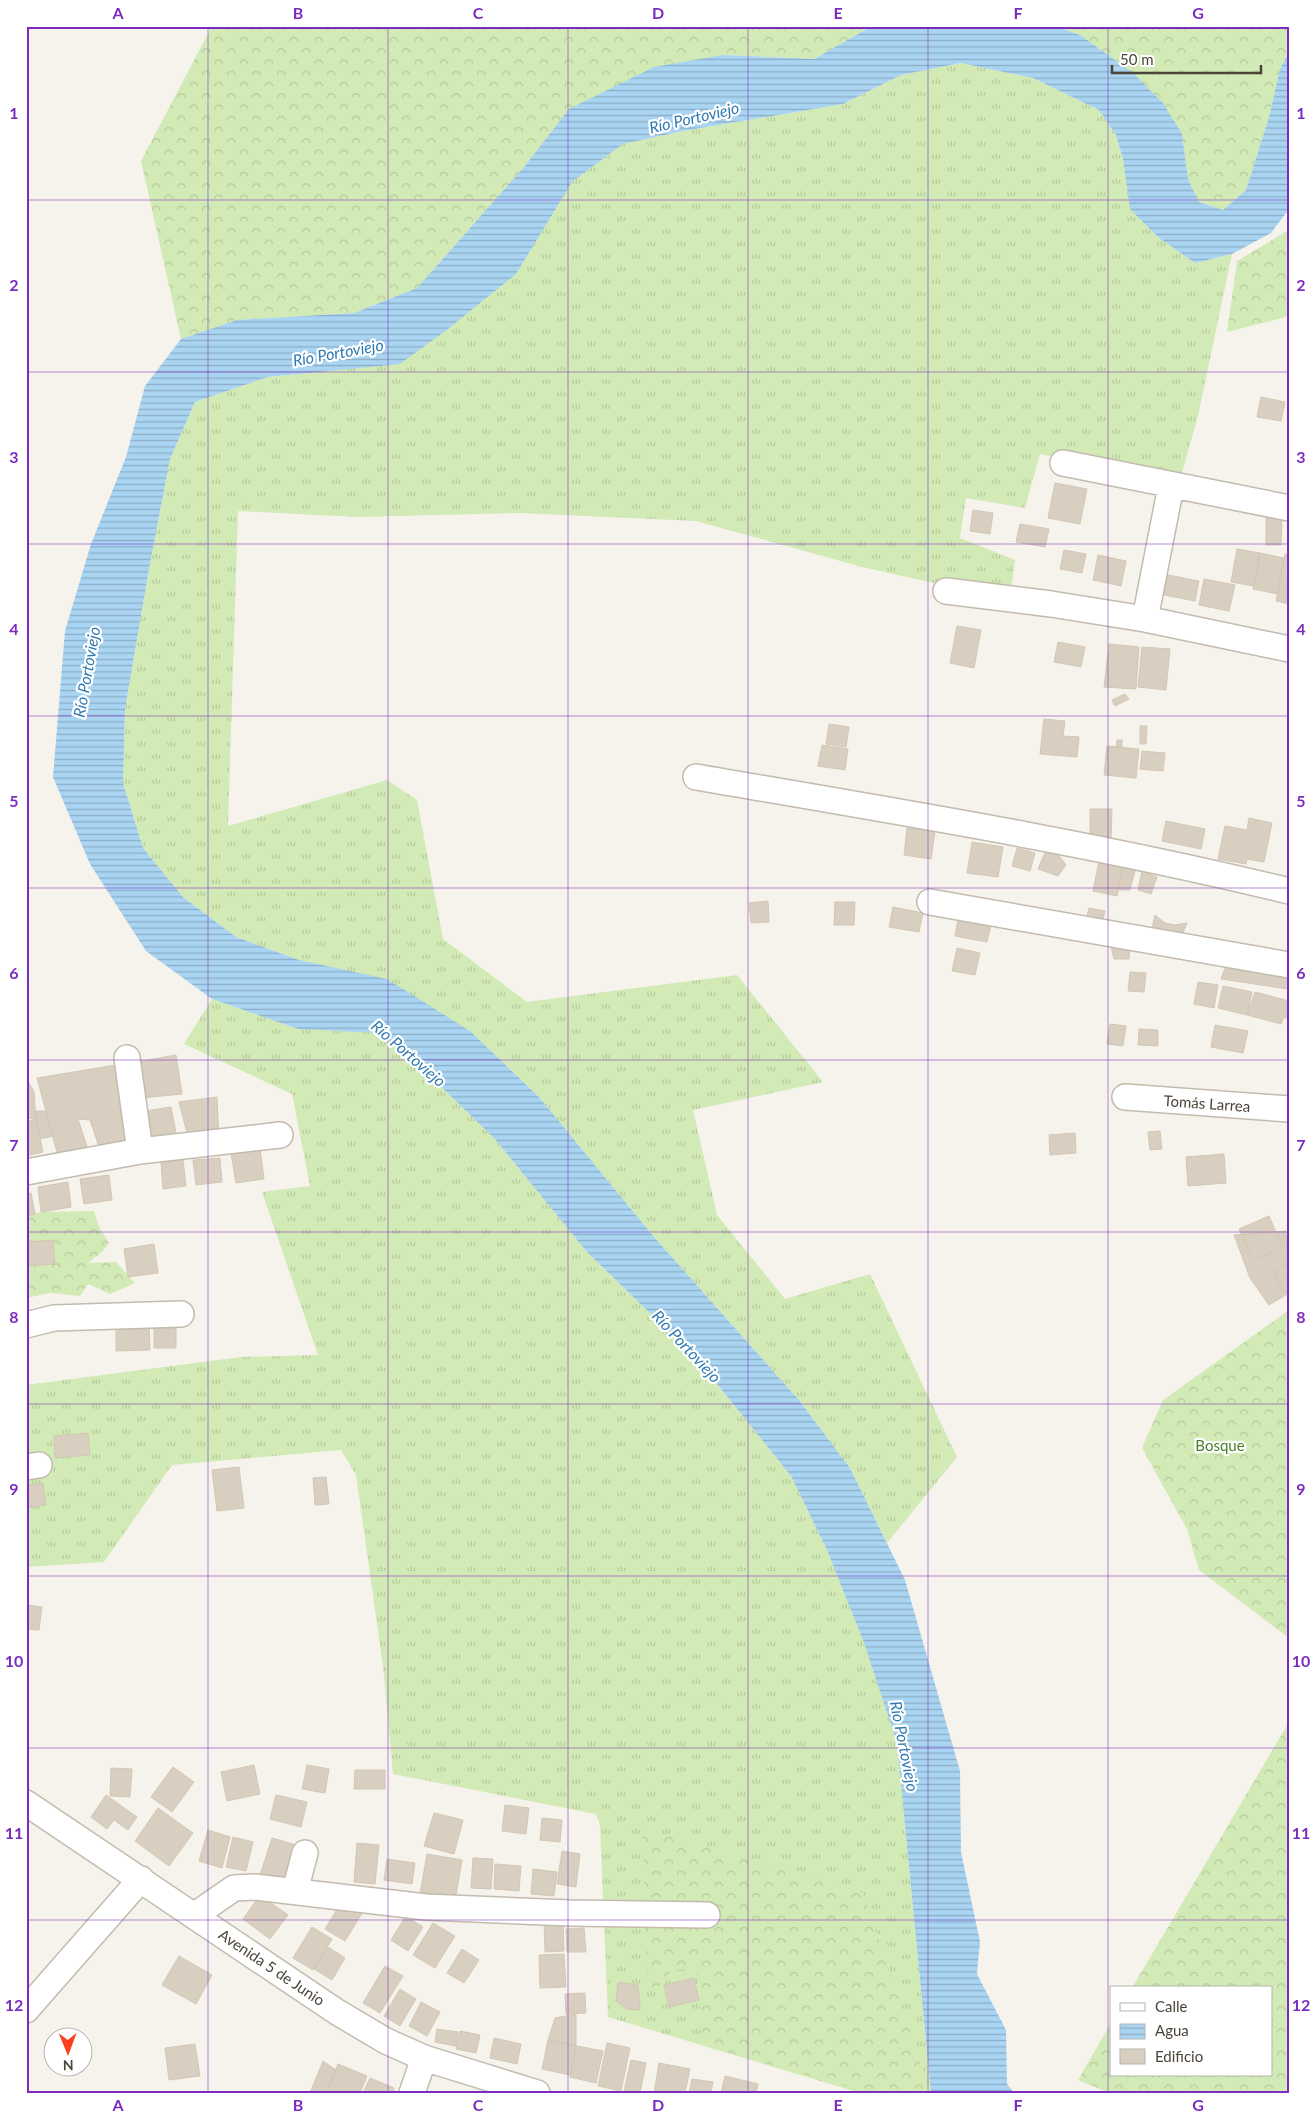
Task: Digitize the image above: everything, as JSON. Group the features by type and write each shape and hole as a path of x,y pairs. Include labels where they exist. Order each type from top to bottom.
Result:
{"street":[{"path":"1063,463 1289,508"},
{"path":"1145,619 1171,486"},
{"path":"946,591 1051,604 1145,619 1289,649"},
{"path":"696,777 1044,838 1197,869 1289,891"},
{"path":"930,902 1289,965"},
{"path":"128,1058 140,1150"},
{"name":"Tomás Larrea","path":"1125,1097 1289,1109"},
{"path":"26,1172 140,1150 280,1135"},
{"path":"26,1325 54,1318 182,1314"},
{"name":"Avenida 5 de Junio","path":"26,1802 337,2012 386,2041 424,2058 538,2093"},
{"path":"295,1891 305,1853"},
{"path":"26,2010 141,1879"},
{"path":"195,1915 234,1888 254,1887 426,1907 570,1913 707,1914"},
{"path":"412,2093 424,2058"},
{"path":"480,2093 512,2086"}],"green space":[{"path":"212,26 872,26 814,59 723,55 569,109 524,167 417,288 354,313 238,320 181,339 141,161"},
{"path":"1055,26 1289,26 1289,52 1280,69 1269,117 1246,190 1223,210 1199,202 1188,179 1182,134 1080,35"},
{"path":"961,63 1033,78 1099,110 1116,135 1123,159 1131,209 1159,238 1195,263 1232,254 1198,416 1179,483 1040,454 1025,508 966,498 960,538 1015,560 1010,600 862,567 696,521 520,513 357,517 238,511 228,826 387,780 417,800 443,939 527,1002 737,975 823,1082 693,1110 717,1215 785,1299 870,1274 957,1457 887,1543 850,1468 798,1399 654,1237 539,1097 470,1031 299,960 236,937 183,897 143,848 123,783 125,709 170,459 195,402 268,377 330,371 515,274 572,182 623,144 683,131 843,104 901,75"},
{"path":"1289,230 1289,316 1227,332 1237,261"},
{"path":"212,999 298,1029 379,1032 430,1076 494,1138 587,1252 697,1359 791,1476 827,1550 864,1643 897,1743 931,2093 860,2093 608,2017 600,1825 596,1814 393,1774 383,1666 356,1475 341,1450 172,1465 104,1562 26,1567 26,1385 241,1357 318,1355 262,1192 310,1186 292,1094 184,1044"},
{"path":"94,1211 99,1227 109,1243 102,1252 88,1263 116,1262 135,1283 110,1294 88,1284 80,1296 50,1293 26,1298 26,1215 41,1212"},
{"name":"Bosque","path":"1289,1310 1289,1638 1199,1570 1187,1529 1142,1448 1163,1400"},
{"path":"1289,1722 1289,2092 1110,2093 1078,2080 1110,2025 1110,2076 1272,2076 1272,1986 1133,1986"},
{"path":"642,1828 863,1893 930,2093 870,2093 702,2045 697,1970 671,1969 664,1985 648,1988"}],"water":[{"name":"Río Portoviejo","path":"872,26 1055,26 1080,35 1133,73 1163,103 1182,134 1188,179 1199,202 1223,210 1246,190 1269,117 1280,69 1289,52 1289,209 1271,233 1232,254 1195,263 1159,238 1130,209 1123,159 1116,135 1099,110 1033,78 961,63 901,75 843,104 683,131 623,144 572,182 516,274 448,329 400,364 268,377 195,402 170,459 149,569 125,709 123,783 143,848 183,897 236,937 299,960 387,979 470,1031 539,1097 654,1237 798,1399 850,1468 905,1580 960,1771 961,1852 980,1942 977,1974 1006,2030 1007,2084 1014,2093 931,2093 897,1743 864,1643 827,1550 791,1476 697,1359 587,1252 494,1138 430,1076 379,1033 298,1029 212,999 146,951 90,864 53,777 65,631 91,544 126,457 145,386 181,339 237,320 354,313 417,288 524,167 569,109 654,67 723,55 814,59"}],"building":[{"path":"1261,397 1285,402 1281,421 1257,417"},
{"path":"1055,483 1087,489 1080,524 1048,518"},
{"path":"973,510 993,513 990,534 970,531"},
{"path":"1266,515 1282,516 1281,545 1266,545"},
{"path":"1020,524 1049,529 1045,547 1016,542"},
{"path":"1237,549 1260,553 1254,586 1231,582"},
{"path":"1064,550 1086,554 1082,573 1060,569"},
{"path":"1260,553 1284,558 1278,594 1253,589"},
{"path":"1285,554 1289,555 1289,604 1276,601"},
{"path":"1098,555 1126,561 1121,586 1093,580"},
{"path":"1168,575 1199,581 1195,601 1164,595"},
{"path":"1204,579 1235,585 1229,611 1199,605"},
{"path":"957,626 981,630 974,668 950,663"},
{"path":"1058,642 1085,647 1081,667 1054,662"},
{"path":"1109,644 1139,647 1136,689 1104,687"},
{"path":"1142,647 1170,649 1166,690 1138,687"},
{"path":"1125,694 1129,699 1115,706 1112,700"},
{"path":"1044,719 1065,721 1063,736 1079,737 1077,757 1040,754"},
{"path":"829,724 849,727 846,747 826,744"},
{"path":"1140,726 1147,726 1146,744 1140,744"},
{"path":"1117,740 1122,740 1122,748 1116,748"},
{"path":"822,745 848,749 845,770 818,766"},
{"path":"1107,746 1139,749 1136,778 1104,775"},
{"path":"1142,751 1165,753 1163,771 1140,769"},
{"path":"1090,809 1112,809 1111,840 1090,839"},
{"path":"1249,818 1272,823 1264,862 1247,859 1246,864 1218,859 1225,826 1247,830"},
{"path":"1166,821 1205,829 1201,849 1162,841"},
{"path":"907,828 935,831 931,859 904,855"},
{"path":"972,842 1003,847 998,877 967,873"},
{"path":"1017,848 1035,853 1030,871 1012,866"},
{"path":"1046,850 1057,853 1066,865 1058,876 1038,869"},
{"path":"1099,861 1123,867 1117,896 1093,891"},
{"path":"1123,867 1135,871 1130,890 1118,890"},
{"path":"1142,871 1157,877 1151,894 1138,890"},
{"path":"768,901 769,922 751,923 749,903"},
{"path":"835,902 855,902 854,925 834,925"},
{"path":"893,907 923,913 919,932 889,927"},
{"path":"1089,908 1105,911 1101,927 1085,924"},
{"path":"1155,915 1165,923 1175,925 1187,923 1182,935 1159,934 1152,928"},
{"path":"958,919 991,925 987,942 955,936"},
{"path":"1110,942 1130,945 1129,959 1114,959"},
{"path":"957,948 980,953 975,975 952,971"},
{"path":"1227,963 1289,974 1288,989 1221,979"},
{"path":"1130,972 1146,973 1144,992 1128,991"},
{"path":"1198,982 1218,985 1214,1008 1194,1004"},
{"path":"1223,986 1252,992 1247,1015 1218,1008"},
{"path":"1255,992 1289,1001 1289,1019 1284,1017 1281,1024 1247,1015"},
{"path":"1110,1024 1126,1026 1123,1046 1107,1044"},
{"path":"1215,1025 1248,1031 1243,1053 1211,1047"},
{"path":"1139,1029 1158,1030 1158,1046 1138,1045"},
{"path":"176,1055 182,1094 142,1098 136,1062"},
{"path":"116,1065 131,1151 100,1150 90,1120 78,1119 89,1153 58,1156 37,1078"},
{"path":"26,1081 28,1081 34,1092 36,1120 26,1117"},
{"path":"217,1097 219,1136 188,1137 179,1102"},
{"path":"171,1107 177,1138 153,1139 145,1111"},
{"path":"35,1111 46,1111 53,1136 40,1139"},
{"path":"36,1120 43,1152 26,1156 26,1121"},
{"path":"1160,1131 1162,1149 1150,1150 1148,1132"},
{"path":"1075,1133 1076,1153 1050,1155 1049,1135"},
{"path":"260,1148 264,1179 236,1183 231,1153"},
{"path":"1224,1154 1226,1183 1188,1186 1186,1157"},
{"path":"220,1158 222,1182 196,1185 193,1160"},
{"path":"183,1160 186,1186 163,1189 161,1162"},
{"path":"109,1175 112,1200 84,1204 80,1179"},
{"path":"68,1182 71,1207 41,1212 38,1187"},
{"path":"31,1193 35,1214 26,1216 26,1194"},
{"path":"1269,1216 1283,1248 1253,1260 1239,1229"},
{"path":"1286,1231 1289,1293 1269,1305 1250,1278 1234,1235"},
{"path":"53,1240 55,1264 26,1266 26,1242"},
{"path":"154,1244 158,1273 128,1277 124,1249"},
{"path":"1289,1263 1289,1290 1284,1293 1273,1272"},
{"path":"154,1321 176,1321 176,1348 154,1348"},
{"path":"116,1323 149,1323 150,1350 116,1351"},
{"path":"88,1433 90,1455 55,1458 54,1436"},
{"path":"239,1467 244,1508 217,1511 212,1470"},
{"path":"326,1477 329,1504 315,1505 313,1478"},
{"path":"43,1483 46,1505 26,1508 26,1485"},
{"path":"26,1605 42,1607 39,1630 26,1629"},
{"path":"254,1765 260,1794 227,1801 221,1772"},
{"path":"307,1765 329,1769 325,1793 302,1789"},
{"path":"173,1767 194,1782 172,1812 151,1797"},
{"path":"111,1768 132,1769 130,1797 110,1796"},
{"path":"355,1770 385,1770 385,1789 354,1789"},
{"path":"106,1795 137,1817 128,1830 114,1820 107,1829 91,1817"},
{"path":"276,1795 307,1802 301,1827 270,1819"},
{"path":"505,1805 529,1808 526,1834 502,1831"},
{"path":"158,1808 193,1833 169,1866 135,1841"},
{"path":"434,1813 463,1820 454,1854 424,1846"},
{"path":"542,1818 562,1820 560,1842 540,1840"},
{"path":"208,1830 230,1837 222,1868 199,1861"},
{"path":"233,1837 253,1842 246,1871 226,1867"},
{"path":"272,1838 296,1845 285,1882 260,1875"},
{"path":"357,1843 379,1845 375,1884 354,1882"},
{"path":"562,1851 580,1854 576,1887 557,1884"},
{"path":"427,1854 462,1860 455,1901 420,1894"},
{"path":"473,1858 493,1859 491,1889 471,1888"},
{"path":"387,1859 415,1863 412,1884 384,1880"},
{"path":"495,1864 521,1866 519,1891 494,1889"},
{"path":"533,1869 557,1872 554,1896 531,1894"},
{"path":"260,1895 288,1915 270,1939 243,1919"},
{"path":"344,1898 364,1910 345,1941 325,1929"},
{"path":"406,1916 423,1927 408,1951 391,1940"},
{"path":"563,1920 564,1951 545,1952 544,1921"},
{"path":"433,1923 455,1936 435,1968 413,1955"},
{"path":"312,1927 332,1939 313,1970 293,1958"},
{"path":"584,1928 586,1952 567,1952 566,1929"},
{"path":"328,1947 345,1958 332,1980 314,1969"},
{"path":"462,1949 479,1960 464,1983 447,1973"},
{"path":"564,1954 566,1987 540,1988 539,1955"},
{"path":"179,1956 212,1975 196,2004 162,1985"},
{"path":"385,1966 403,1976 380,2013 363,2003"},
{"path":"694,1978 699,2000 669,2007 664,1985"},
{"path":"618,1982 638,1985 640,2010 627,2009 616,2001"},
{"path":"400,1989 416,1999 400,2026 384,2016"},
{"path":"585,1993 586,2013 566,2014 565,1994"},
{"path":"421,2002 440,2012 427,2036 409,2026"},
{"path":"576,2014 576,2046 548,2040 555,2018"},
{"path":"437,2029 458,2032 456,2046 435,2042"},
{"path":"460,2031 480,2035 476,2053 456,2049"},
{"path":"494,2038 521,2044 517,2064 490,2058"},
{"path":"548,2040 576,2046 570,2075 542,2069"},
{"path":"607,2043 630,2048 621,2091 598,2086"},
{"path":"195,2044 200,2076 169,2080 165,2048"},
{"path":"577,2046 603,2051 596,2083 570,2077"},
{"path":"631,2060 646,2063 640,2093 624,2091"},
{"path":"323,2061 336,2070 327,2091 330,2093 310,2093"},
{"path":"659,2063 690,2069 685,2093 654,2093"},
{"path":"338,2064 367,2076 360,2093 327,2091"},
{"path":"725,2076 758,2084 756,2093 721,2093"},
{"path":"370,2078 394,2088 392,2093 363,2093"},
{"path":"692,2079 713,2082 711,2093 689,2093"}]}
